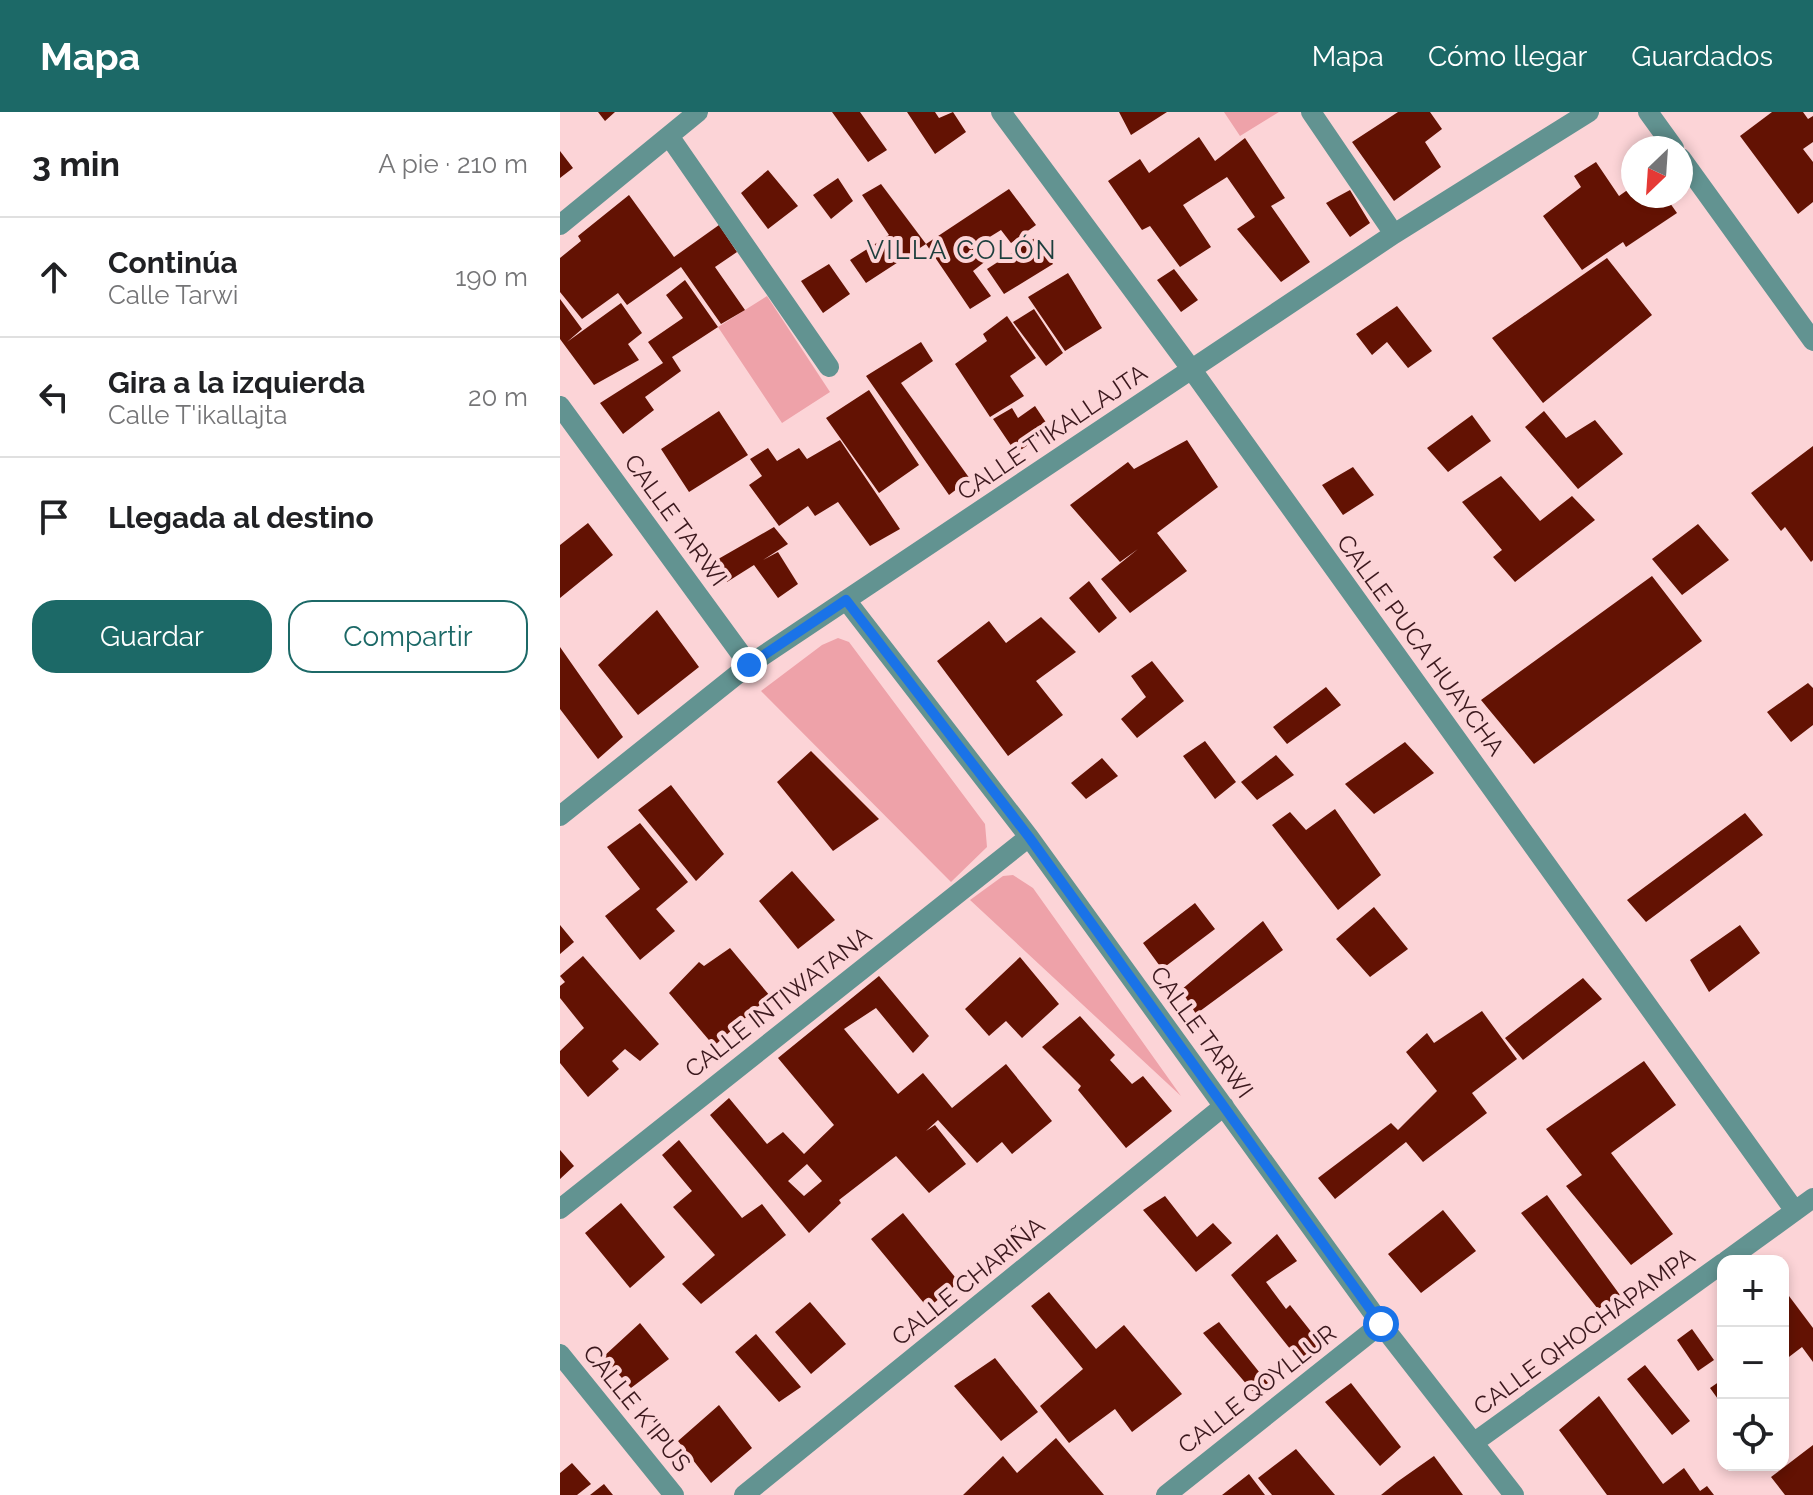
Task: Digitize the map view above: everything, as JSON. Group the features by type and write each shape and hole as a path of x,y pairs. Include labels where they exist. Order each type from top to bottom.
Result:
{"street":[{"path":"560,225 698,112"},
{"name":"CALLE PUCA HUAYCHA","path":"1001,112 1192,370 1795,1211"},
{"path":"1311,112 1394,234"},
{"name":"CALLE T'IKALLAJTA","path":"560,816 749,665 1394,234 1589,112"},
{"path":"1648,112 1665,136"},
{"path":"669,136 829,367"},
{"path":"1693,175 1813,341"},
{"name":"CALLE TARWI","path":"560,406 749,665"},
{"name":"CALLE TARWI","path":"846,600 1029,837 1381,1324 1476,1441 1514,1495"},
{"name":"CALLE INTIWATANA","path":"560,1209 1029,837"},
{"name":"CALLE CHARIÑA","path":"744,1495 1224,1106"},
{"name":"CALLE QHOCHAPAMPA","path":"1734,1255 1813,1198"},
{"name":"CALLE QHOCHAPAMPA","path":"1476,1441 1717,1267"},
{"name":"CALLE QOYLLUR","path":"1166,1495 1381,1324"},
{"name":"CALLE K'IPUS","path":"560,1354 674,1495"}],"shaded area":[{"path":"1224,112 1279,112 1240,136"},
{"path":"767,296 830,392 782,423 718,327"},
{"path":"838,638 849,642 985,824 987,847 951,882 761,691 822,645"},
{"path":"1013,875 1033,888 1181,1096 970,900 1003,876"}],"building":[{"path":"598,112 615,112 605,121"},
{"path":"832,112 860,112 887,150 868,162"},
{"path":"907,112 935,112 939,118 953,112 966,132 935,154"},
{"path":"1119,112 1167,112 1131,135"},
{"path":"1398,112 1430,112 1442,129 1425,142 1441,167 1394,201 1352,142"},
{"path":"1772,112 1803,112 1808,119 1813,116 1813,142 1803,149 1813,162 1813,202 1798,214 1740,136"},
{"path":"1199,137 1215,161 1245,138 1285,198 1271,206 1310,262 1281,282 1237,229 1255,217 1227,177 1183,205 1211,247 1180,267 1150,226 1142,230 1108,181 1140,159 1149,173"},
{"path":"560,151 573,168 560,178"},
{"path":"1596,162 1619,196 1621,195 1621,208 1673,208 1677,213 1626,247 1623,242 1582,270 1543,216 1581,187 1574,176"},
{"path":"768,170 798,206 768,229 741,193"},
{"path":"838,178 853,201 831,219 813,195"},
{"path":"881,184 926,244 866,283 850,260 889,235 862,195"},
{"path":"1009,189 1036,225 1011,243 1001,230 975,246 987,260 973,271 991,296 970,309 926,244"},
{"path":"1350,190 1370,223 1350,237 1326,203"},
{"path":"629,195 674,257 719,225 737,252 715,267 745,310 721,324 681,267 627,305 618,293 582,319 560,292 560,258 581,241 578,236"},
{"path":"1035,238 1053,264 1004,294 987,269"},
{"path":"1607,258 1652,315 1543,403 1492,338"},
{"path":"829,264 850,294 823,313 801,281"},
{"path":"1174,269 1198,300 1181,312 1157,280"},
{"path":"1068,273 1102,328 1065,351 1028,297"},
{"path":"685,280 718,327 672,357 681,371 645,397 654,410 623,434 600,403 663,363 648,342 683,318 666,295"},
{"path":"560,299 582,329 567,342 621,303 642,333 628,344 639,360 594,385 560,339"},
{"path":"1397,306 1432,351 1408,368 1387,342 1372,355 1356,334"},
{"path":"1034,309 1063,353 1046,366 1013,322"},
{"path":"1007,316 1036,358 1010,376 1024,396 990,417 955,364 987,341 983,334"},
{"path":"921,342 933,361 901,383 970,479 949,495 866,376"},
{"path":"869,390 919,465 879,493 826,418"},
{"path":"1035,406 1051,430 1016,453 993,419 1012,408 1018,418"},
{"path":"719,411 748,455 689,492 661,449"},
{"path":"1544,411 1566,438 1595,420 1623,454 1578,489 1525,427"},
{"path":"1472,415 1491,441 1448,472 1427,448"},
{"path":"840,440 900,529 870,546 838,502 815,516 808,506 779,526 749,485 762,476 750,459 768,448 777,461 799,448 807,459"},
{"path":"1187,440 1218,487 1157,533 1187,571 1130,613 1101,579 1138,549 1120,562 1070,505 1128,462 1134,469"},
{"path":"1813,446 1811,562 1785,527 1781,531 1751,493"},
{"path":"1353,467 1374,495 1343,515 1322,485"},
{"path":"1501,476 1540,521 1572,496 1595,520 1515,582 1493,557 1502,550 1462,502"},
{"path":"588,523 613,555 560,598 560,545"},
{"path":"1698,524 1729,560 1682,595 1652,559"},
{"path":"774,527 788,544 763,560 778,552 798,584 778,598 754,565 727,582 713,562"},
{"path":"1652,576 1702,641 1534,764 1481,700"},
{"path":"1089,581 1117,618 1099,633 1069,598"},
{"path":"657,610 699,667 638,715 598,665"},
{"path":"1041,617 1076,652 1036,681 1063,715 1008,756 937,661 989,621 1006,643"},
{"path":"560,647 623,737 598,759 560,709"},
{"path":"1152,661 1184,701 1137,738 1121,719 1146,697 1131,676"},
{"path":"1808,683 1813,688 1813,725 1791,742 1767,712"},
{"path":"1326,687 1341,705 1287,744 1273,727"},
{"path":"1205,741 1236,782 1215,799 1183,756"},
{"path":"1405,742 1434,773 1374,814 1345,784"},
{"path":"811,751 879,819 833,851 777,782"},
{"path":"1276,755 1294,775 1257,800 1241,782"},
{"path":"1102,758 1118,776 1086,799 1071,783"},
{"path":"671,785 724,854 696,881 638,810"},
{"path":"1335,809 1381,875 1338,910 1272,825 1290,812 1306,830"},
{"path":"1745,813 1763,835 1646,922 1627,900"},
{"path":"640,823 688,882 656,909 675,931 640,960 605,916 640,889 607,847"},
{"path":"792,871 835,920 798,949 759,901"},
{"path":"1195,903 1215,929 1162,969 1143,943"},
{"path":"1374,907 1408,949 1370,977 1336,939"},
{"path":"1263,921 1283,950 1196,1014 1181,990"},
{"path":"560,925 574,942 560,954"},
{"path":"1740,925 1760,953 1709,992 1690,960"},
{"path":"730,948 770,996 714,1046 669,993 699,962 704,966"},
{"path":"583,956 659,1044 640,1061 625,1049 612,1061 619,1069 588,1097 560,1063 560,1051 584,1028 560,998 560,986 565,982 560,976"},
{"path":"1020,957 1059,1004 1022,1038 1006,1021 989,1036 965,1009"},
{"path":"879,976 929,1036 913,1053 876,1008 844,1029 898,1094 923,1073 952,1108 1006,1064 1052,1121 1012,1154 1002,1142 977,1163 938,1120 926,1131 935,1125 966,1164 929,1193 896,1156 839,1200 841,1203 809,1233 710,1115 729,1098 767,1144 783,1132 804,1154 834,1125 778,1058","holes":["807,1164 822,1181 804,1196 788,1181"]},
{"path":"1583,978 1602,999 1523,1060 1505,1038"},
{"path":"1482,1011 1517,1059 1472,1093 1487,1113 1423,1162 1406,1142 1335,1199 1318,1178 1391,1123 1398,1130 1437,1091 1406,1052 1427,1033 1434,1043"},
{"path":"1080,1016 1115,1055 1110,1060 1132,1084 1143,1076 1172,1111 1126,1148 1078,1090 1081,1086 1042,1047"},
{"path":"1644,1061 1676,1105 1611,1153 1673,1234 1631,1265 1566,1186 1582,1175 1546,1129"},
{"path":"679,1140 742,1218 762,1204 786,1235 701,1304 682,1284 715,1255 673,1207 692,1191 662,1155"},
{"path":"560,1150 574,1166 560,1179"},
{"path":"1547,1195 1620,1295 1598,1309 1521,1213"},
{"path":"1165,1196 1197,1237 1213,1223 1232,1243 1196,1272 1143,1210"},
{"path":"621,1203 665,1257 630,1288 585,1233"},
{"path":"1443,1210 1476,1251 1421,1293 1388,1254"},
{"path":"903,1213 959,1282 928,1308 871,1239"},
{"path":"1277,1234 1297,1261 1266,1282 1286,1309 1290,1305 1324,1348 1303,1365 1231,1275"},
{"path":"1049,1292 1096,1349 1124,1325 1182,1394 1132,1432 1115,1409 1069,1443 1040,1406 1083,1369 1031,1306"},
{"path":"1789,1296 1813,1328 1813,1362 1802,1347 1789,1357"},
{"path":"810,1302 846,1344 811,1374 775,1332"},
{"path":"1219,1322 1268,1383 1254,1393 1203,1333"},
{"path":"640,1323 669,1359 631,1388 603,1357"},
{"path":"1692,1329 1714,1360 1698,1371 1677,1340"},
{"path":"756,1334 801,1387 779,1402 735,1352"},
{"path":"995,1358 1038,1412 1001,1441 954,1386"},
{"path":"1645,1365 1690,1421 1672,1435 1627,1379"},
{"path":"1351,1383 1401,1447 1380,1466 1325,1402"},
{"path":"1717,1383 1717,1398 1710,1388"},
{"path":"1599,1396 1663,1484 1684,1468 1700,1491 1707,1486 1714,1495 1607,1495 1559,1430"},
{"path":"719,1405 752,1448 711,1483 678,1441"},
{"path":"1056,1438 1104,1495 963,1495 1003,1456 1017,1473"},
{"path":"1813,1445 1813,1495 1785,1495 1771,1477 1779,1471 1789,1471 1789,1463"},
{"path":"1296,1449 1335,1495 1272,1495 1258,1478"},
{"path":"1434,1456 1463,1495 1381,1495 1397,1482"},
{"path":"572,1463 591,1484 577,1495 560,1495 560,1473"},
{"path":"1249,1474 1265,1495 1222,1495"},
{"path":"604,1484 613,1495 590,1495"}],"district":[{"name":"VILLA COLÓN","path":"962,250"}],"route":[{"path":"749,665 846,600 1029,837 1381,1324"}]}
